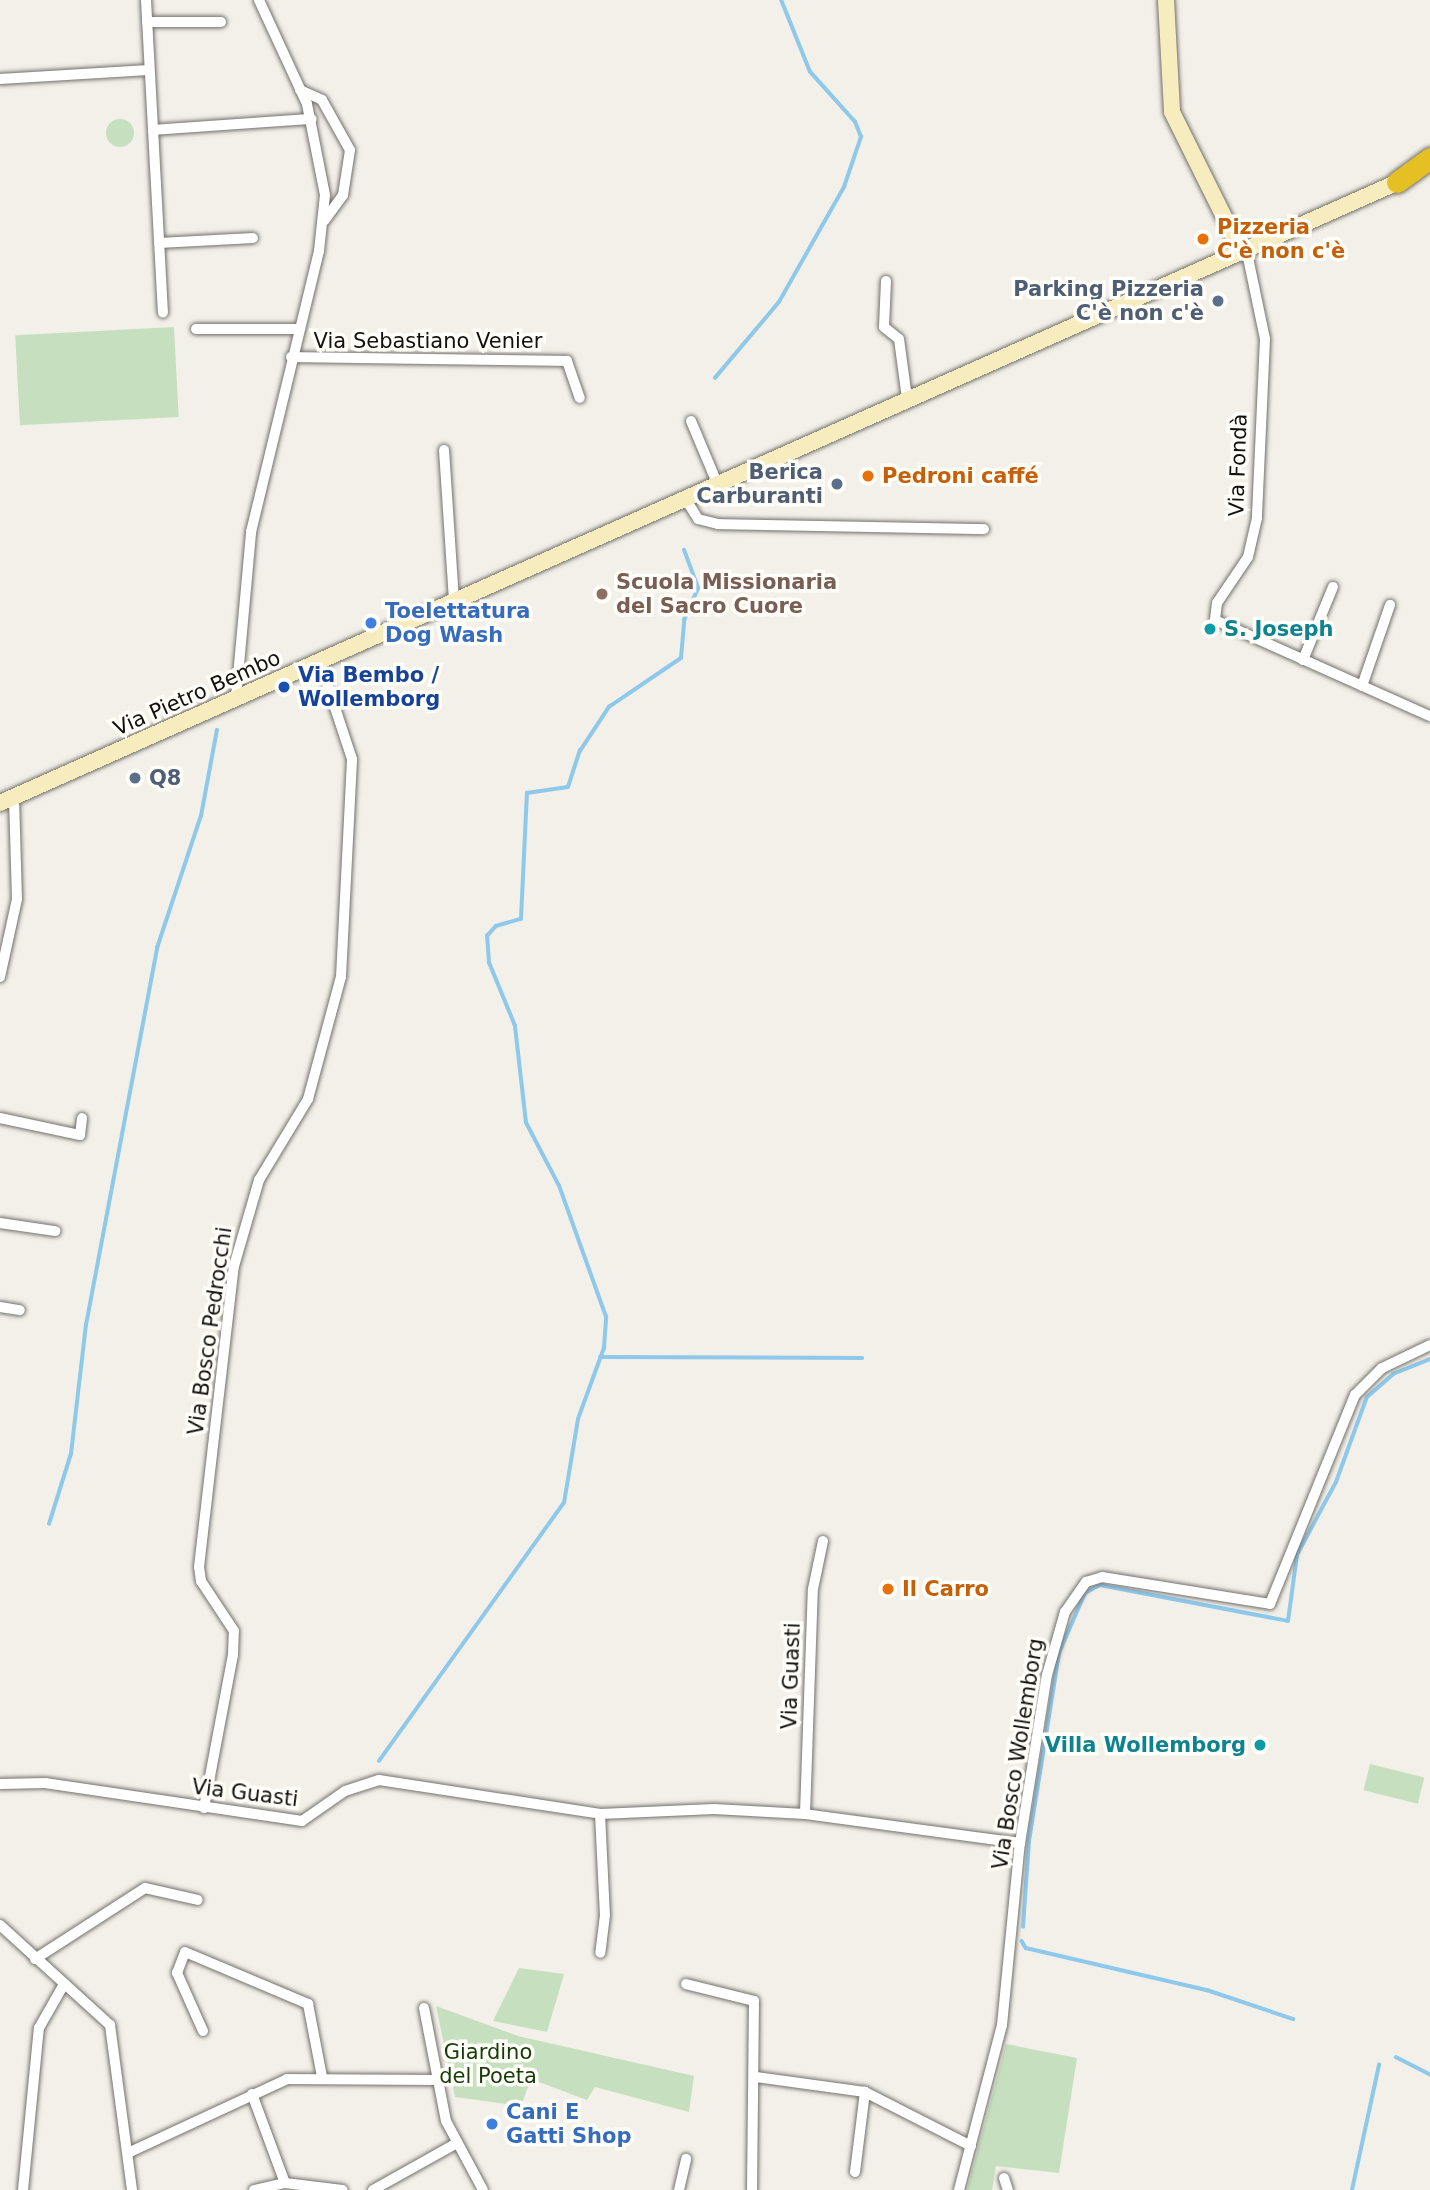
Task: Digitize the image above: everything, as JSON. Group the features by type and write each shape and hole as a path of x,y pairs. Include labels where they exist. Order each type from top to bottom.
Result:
{"highway":[{"path":"1397,182 1430,158"}],"main road":[{"path":"1166,0 1172,112 1244,250"},
{"name":"Via Pietro Bembo","path":"7,800 1430,167"}],"street":[{"path":"146,0 163,313"},
{"name":"Via Sebastiano Venier","path":"236,698 251,533 324,221 324,172 312,120 260,0"},
{"path":"147,22 221,22"},
{"path":"0,79 149,70"},
{"name":"Via Sebastiano Venier","path":"300,90 322,100 350,150 343,195 324,221"},
{"path":"152,130 312,120"},
{"path":"159,243 253,238"},
{"name":"Via Fondà","path":"1244,250 1265,339 1257,518 1248,557 1217,603 1215,620 1430,716"},
{"path":"886,281 884,327 899,339 907,398"},
{"path":"195,329 299,329"},
{"name":"Via Sebastiano Venier","path":"291,357 567,361 580,398"},
{"path":"691,421 717,483"},
{"path":"443,450 454,601"},
{"path":"685,498 698,519 718,524 984,529"},
{"path":"1303,660 1334,587"},
{"path":"1362,686 1390,605"},
{"name":"Via Bosco Pedrocchi","path":"204,1808 233,1656 234,1631 201,1581 199,1567 234,1266 259,1180 308,1099 341,977 352,759 320,662"},
{"path":"0,977 18,899 7,800"},
{"path":"0,1118 80,1135 82,1118"},
{"path":"0,1223 55,1231"},
{"path":"0,1307 20,1310"},
{"name":"Via Bosco Wollemborg","path":"959,2190 1007,1990 1020,1843 1047,1675 1077,1591 1102,1577 1270,1604 1355,1395 1382,1368 1430,1345"},
{"name":"Via Guasti","path":"805,1814 813,1589 823,1541"},
{"name":"Via Guasti","path":"0,1784 27,1781 302,1821 345,1791 379,1780 600,1814 714,1809 805,1814 1020,1843"},
{"path":"600,1814 605,1915 600,1953"},
{"path":"35,1959 145,1888 198,1900"},
{"path":"0,1925 110,2025 130,2152 132,2190"},
{"path":"203,2031 177,1973 184,1952 308,2004 322,2077"},
{"path":"23,2190 39,2028 64,1984"},
{"path":"686,1984 754,2001 756,2077 752,2190"},
{"path":"424,2008 434,2080 457,2143 483,2190"},
{"path":"130,2152 287,2079 322,2077 434,2080"},
{"path":"756,2077 865,2092 971,2146"},
{"path":"855,2172 865,2092"},
{"path":"251,2094 285,2183"},
{"path":"373,2190 457,2143"},
{"path":"679,2190 686,2159"},
{"path":"1004,2178 1008,2190"},
{"path":"254,2190 285,2183 343,2190"}],"green space":[{"path":"120,119 130,123 134,133 130,143 120,147 110,143 106,133 110,123"},
{"path":"174,327 179,417 20,425 15,335"},
{"path":"1370,1764 1424,1778 1418,1804 1363,1790"},
{"path":"519,1968 564,1974 547,2032 493,2021"},
{"name":"Giardino del Poeta","path":"436,2006 518,2036 694,2076 689,2112 595,2087 587,2100 531,2079 521,2106 455,2097"},
{"path":"1006,2044 1077,2058 1059,2173 996,2166 992,2190 967,2190"}],"waterway":[{"path":"715,378 779,302 844,187 861,137 855,122 810,72 781,0"},
{"path":"379,1761 564,1503 578,1419 604,1348 606,1317 559,1186 526,1123 515,1026 489,963 487,936 496,926 521,919 527,793 568,787 580,751 609,707 681,658 684,620 698,588 684,550"},
{"path":"49,1524 71,1454 86,1325 157,948 201,816 217,730"},
{"path":"600,1357 862,1358"},
{"path":"1023,1927 1029,1841 1059,1653 1085,1593 1100,1585 1288,1621 1297,1555 1336,1482 1367,1397 1393,1374 1430,1359"},
{"path":"1022,1941 1026,1948 1207,1990 1293,2019"},
{"path":"1396,2057 1430,2074"},
{"path":"1352,2190 1379,2065"}],"place":[{"name":"Pizzeria C'è non c'è","path":"1203,239"},
{"name":"Parking Pizzeria C'è non c'è","path":"1218,301"},
{"name":"Pedroni caffé","path":"868,476"},
{"name":"Berica Carburanti","path":"837,484"},
{"name":"Scuola Missionaria del Sacro Cuore","path":"602,594"},
{"name":"Toelettatura Dog Wash","path":"371,623"},
{"name":"S. Joseph","path":"1210,629"},
{"name":"Via Bembo / Wollemborg","path":"284,687"},
{"name":"Q8","path":"135,778"},
{"name":"Il Carro","path":"888,1589"},
{"name":"Villa Wollemborg","path":"1260,1745"},
{"name":"Cani E Gatti Shop","path":"492,2124"}]}
